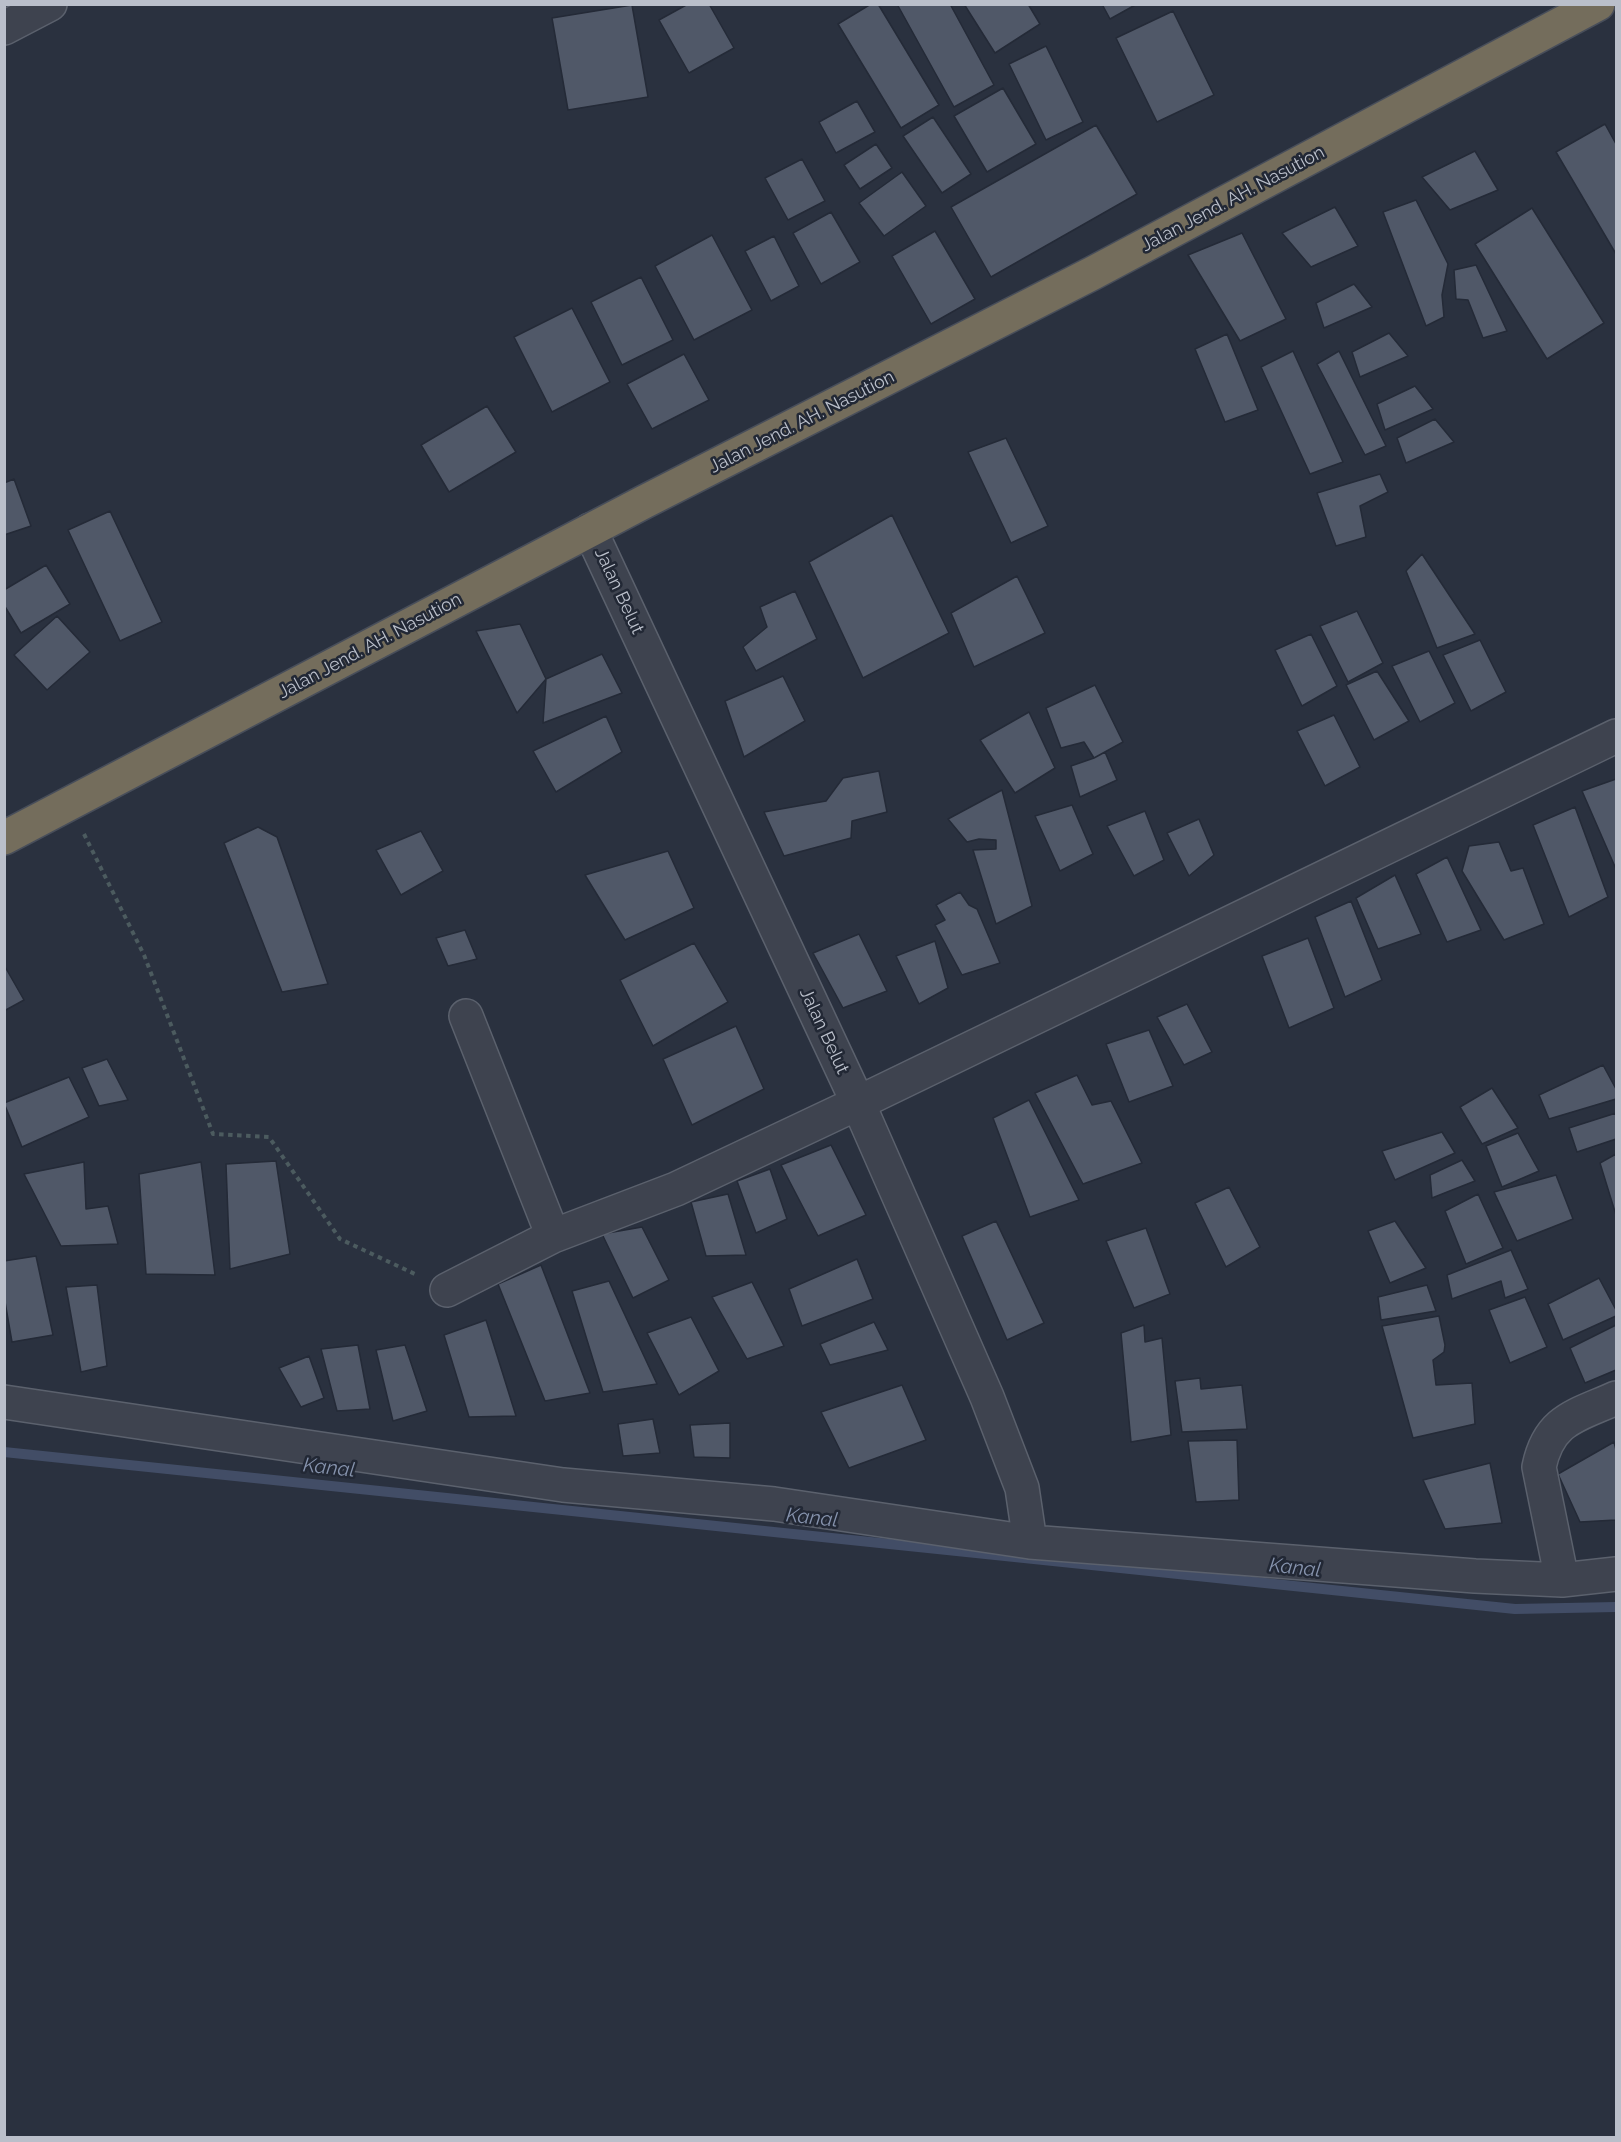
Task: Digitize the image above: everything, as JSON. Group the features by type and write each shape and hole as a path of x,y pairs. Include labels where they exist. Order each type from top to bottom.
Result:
{"highway":[{"name":"Jalan Jend. AH. Nasution","path":"4,838 590,530 1094,273 1598,4"}],"street":[{"path":"4,28 50,4"},
{"name":"Jalan Belut","path":"590,530 858,1103 987,1397 1022,1488 1030,1542"},
{"path":"447,1290 553,1236 675,1189 858,1103 1617,736"},
{"path":"466,1016 553,1236"},
{"path":"1562,1580 1539,1467 1543,1449 1551,1434 1564,1422 1617,1398"},
{"path":"4,1402 563,1485 774,1504 1030,1542 1475,1576 1562,1580 1617,1574"}],"path":[{"path":"70,804 144,955 213,1134 269,1137 340,1239 447,1290"}],"building":[{"path":"688,4 709,4 734,48 689,73 659,20"},
{"path":"871,4 878,4 939,105 901,128 838,24"},
{"path":"897,4 950,4 994,85 954,107"},
{"path":"964,4 1028,4 1040,24 995,53"},
{"path":"1102,4 1137,4 1110,19"},
{"path":"632,5 648,97 568,110 552,18"},
{"path":"1173,11 1214,95 1157,122 1116,38"},
{"path":"1046,46 1083,122 1046,140 1009,64"},
{"path":"1003,88 1036,144 987,172 954,116"},
{"path":"857,101 875,132 836,153 819,122"},
{"path":"933,117 971,174 942,193 903,136"},
{"path":"1605,124 1616,144 1616,254 1556,152"},
{"path":"1096,125 1137,194 991,277 951,207"},
{"path":"876,144 892,168 860,189 844,165"},
{"path":"1475,151 1498,190 1450,210 1422,177"},
{"path":"802,159 825,201 788,220 765,178"},
{"path":"902,172 926,206 884,236 859,203"},
{"path":"1416,200 1448,264 1442,295 1444,317 1426,326 1383,212"},
{"path":"1335,207 1358,246 1311,267 1282,233"},
{"path":"1532,208 1604,323 1547,359 1475,244"},
{"path":"831,212 860,262 821,284 793,233"},
{"path":"935,231 975,299 931,324 892,256"},
{"path":"1242,233 1286,319 1240,341 1188,255"},
{"path":"712,235 752,310 694,340 655,266"},
{"path":"774,236 799,286 771,301 745,251"},
{"path":"1476,265 1507,331 1483,338 1468,300 1456,299 1454,270"},
{"path":"641,277 673,340 622,365 591,302"},
{"path":"1354,284 1372,307 1324,328 1316,303"},
{"path":"572,308 610,382 552,412 514,337"},
{"path":"1389,333 1408,356 1360,377 1352,352"},
{"path":"1227,334 1258,410 1225,422 1195,349"},
{"path":"1293,351 1343,462 1310,474 1261,367"},
{"path":"1339,351 1386,446 1365,455 1317,364"},
{"path":"684,354 709,400 652,429 627,384"},
{"path":"1415,386 1433,409 1385,430 1377,404"},
{"path":"487,406 516,452 449,492 421,445"},
{"path":"1435,419 1454,442 1406,463 1397,438"},
{"path":"1006,438 1048,526 1011,543 968,452"},
{"path":"1380,474 1388,492 1360,506 1366,537 1336,546 1317,493"},
{"path":"14,479 31,526 4,535 4,483"},
{"path":"110,511 162,622 120,641 68,530"},
{"path":"892,515 949,633 863,678 809,562"},
{"path":"1422,554 1475,634 1437,648 1406,571"},
{"path":"46,565 70,604 21,633 4,605 4,590"},
{"path":"1017,576 1045,633 974,667 951,613"},
{"path":"795,591 817,639 756,671 743,647 767,627 760,607"},
{"path":"1357,611 1383,663 1348,682 1320,626"},
{"path":"57,616 90,652 47,690 14,655"},
{"path":"520,624 546,679 517,713 476,631"},
{"path":"1311,634 1337,686 1302,706 1275,650"},
{"path":"1480,640 1506,692 1471,711 1443,655"},
{"path":"1429,651 1455,703 1420,722 1392,666"},
{"path":"602,654 622,693 543,723 546,679"},
{"path":"1377,671 1409,721 1374,740 1346,685"},
{"path":"783,676 805,721 744,757 725,701"},
{"path":"1095,685 1123,742 1094,758 1084,742 1061,748 1046,708"},
{"path":"1029,712 1055,768 1015,793 980,740"},
{"path":"1334,715 1360,767 1325,786 1297,731"},
{"path":"606,716 622,752 556,792 533,751"},
{"path":"1105,752 1117,780 1080,797 1071,766"},
{"path":"879,771 887,812 852,821 851,838 784,856 764,812 826,801 843,778"},
{"path":"1616,779 1616,869 1582,791"},
{"path":"1002,790 1032,906 996,924 973,850 996,849 996,840 979,839 967,842 948,819"},
{"path":"1072,805 1093,854 1060,871 1035,816"},
{"path":"1575,807 1608,897 1569,917 1533,825"},
{"path":"1145,811 1164,860 1134,876 1107,826"},
{"path":"1199,819 1214,855 1189,876 1167,833"},
{"path":"258,827 277,837 328,984 282,992 224,843"},
{"path":"421,831 443,871 401,895 376,850"},
{"path":"1499,842 1511,871 1523,868 1544,924 1504,940 1462,871 1469,846"},
{"path":"668,851 694,908 625,940 585,875"},
{"path":"1447,857 1481,930 1447,942 1416,874"},
{"path":"1395,875 1421,934 1378,949 1356,898"},
{"path":"960,892 969,905 977,909 1000,963 962,975 935,925 945,920 936,905"},
{"path":"1351,901 1382,980 1345,997 1315,917"},
{"path":"465,930 477,959 448,966 436,938"},
{"path":"859,934 887,991 843,1008 813,953"},
{"path":"1308,938 1334,1008 1289,1028 1262,956"},
{"path":"935,941 948,988 919,1004 896,956"},
{"path":"694,943 728,1002 653,1046 620,980"},
{"path":"4,965 24,1000 4,1011"},
{"path":"1187,1004 1212,1052 1184,1065 1157,1017"},
{"path":"736,1026 764,1089 692,1125 663,1059"},
{"path":"1149,1030 1173,1086 1129,1102 1106,1044"},
{"path":"107,1059 128,1100 99,1106 82,1068"},
{"path":"1603,1065 1616,1089 1616,1099 1549,1119 1539,1095"},
{"path":"1077,1075 1092,1105 1111,1101 1142,1163 1083,1184 1035,1093"},
{"path":"69,1077 89,1117 22,1147 4,1103"},
{"path":"1492,1088 1518,1128 1482,1144 1460,1107"},
{"path":"1029,1100 1079,1200 1030,1217 993,1118"},
{"path":"1616,1113 1616,1139 1577,1152 1569,1128"},
{"path":"1442,1132 1455,1153 1395,1180 1382,1151"},
{"path":"1518,1133 1539,1171 1502,1187 1486,1146"},
{"path":"831,1145 866,1215 818,1236 781,1165"},
{"path":"1616,1154 1616,1215 1600,1163"},
{"path":"1462,1160 1475,1181 1432,1198 1430,1175"},
{"path":"276,1161 290,1254 230,1269 226,1164"},
{"path":"84,1162 86,1209 108,1206 118,1244 61,1246 24,1174"},
{"path":"201,1162 215,1275 146,1274 139,1174"},
{"path":"770,1169 787,1219 756,1233 737,1181"},
{"path":"1556,1175 1573,1219 1517,1241 1494,1192"},
{"path":"1229,1187 1260,1247 1226,1267 1195,1203"},
{"path":"728,1194 746,1255 706,1256 691,1202"},
{"path":"1478,1194 1503,1248 1466,1264 1445,1211"},
{"path":"996,1221 1044,1323 1007,1340 962,1236"},
{"path":"1395,1221 1426,1268 1390,1283 1368,1231"},
{"path":"642,1227 669,1280 633,1298 602,1234"},
{"path":"1146,1228 1170,1294 1134,1308 1106,1241"},
{"path":"1511,1250 1528,1289 1505,1298 1501,1281 1452,1299 1447,1275"},
{"path":"36,1256 53,1335 12,1342 4,1296 4,1261"},
{"path":"857,1259 873,1299 802,1326 789,1289"},
{"path":"541,1265 590,1393 545,1401 498,1284"},
{"path":"1599,1278 1616,1310 1616,1316 1563,1340 1548,1304"},
{"path":"609,1281 657,1384 603,1392 572,1291"},
{"path":"752,1282 784,1346 747,1359 712,1297"},
{"path":"97,1285 107,1366 81,1372 66,1287"},
{"path":"1427,1285 1436,1311 1381,1320 1378,1297"},
{"path":"1525,1297 1547,1347 1510,1363 1489,1310"},
{"path":"1439,1316 1445,1345 1444,1352 1433,1360 1436,1385 1472,1383 1475,1424 1413,1438 1382,1326"},
{"path":"691,1317 719,1371 679,1395 647,1333"},
{"path":"486,1320 516,1416 469,1417 444,1335"},
{"path":"874,1322 888,1350 830,1365 820,1344"},
{"path":"1144,1325 1145,1342 1162,1338 1171,1435 1131,1442 1121,1333"},
{"path":"1616,1325 1616,1370 1585,1383 1570,1348"},
{"path":"358,1345 370,1409 337,1411 321,1349"},
{"path":"405,1345 427,1411 393,1421 376,1350"},
{"path":"309,1356 324,1398 301,1407 279,1368"},
{"path":"1200,1378 1201,1389 1242,1385 1247,1429 1182,1432 1175,1381"},
{"path":"902,1385 926,1440 849,1468 821,1412"},
{"path":"653,1419 660,1453 623,1456 618,1424"},
{"path":"730,1423 730,1458 694,1457 690,1425"},
{"path":"1237,1440 1239,1500 1196,1502 1188,1441"},
{"path":"1614,1442 1616,1520 1580,1522 1558,1474"},
{"path":"1490,1463 1502,1523 1445,1529 1423,1480"}],"waterway":[{"name":"Kanal","path":"4,1452 1515,1609 1616,1607"}]}
